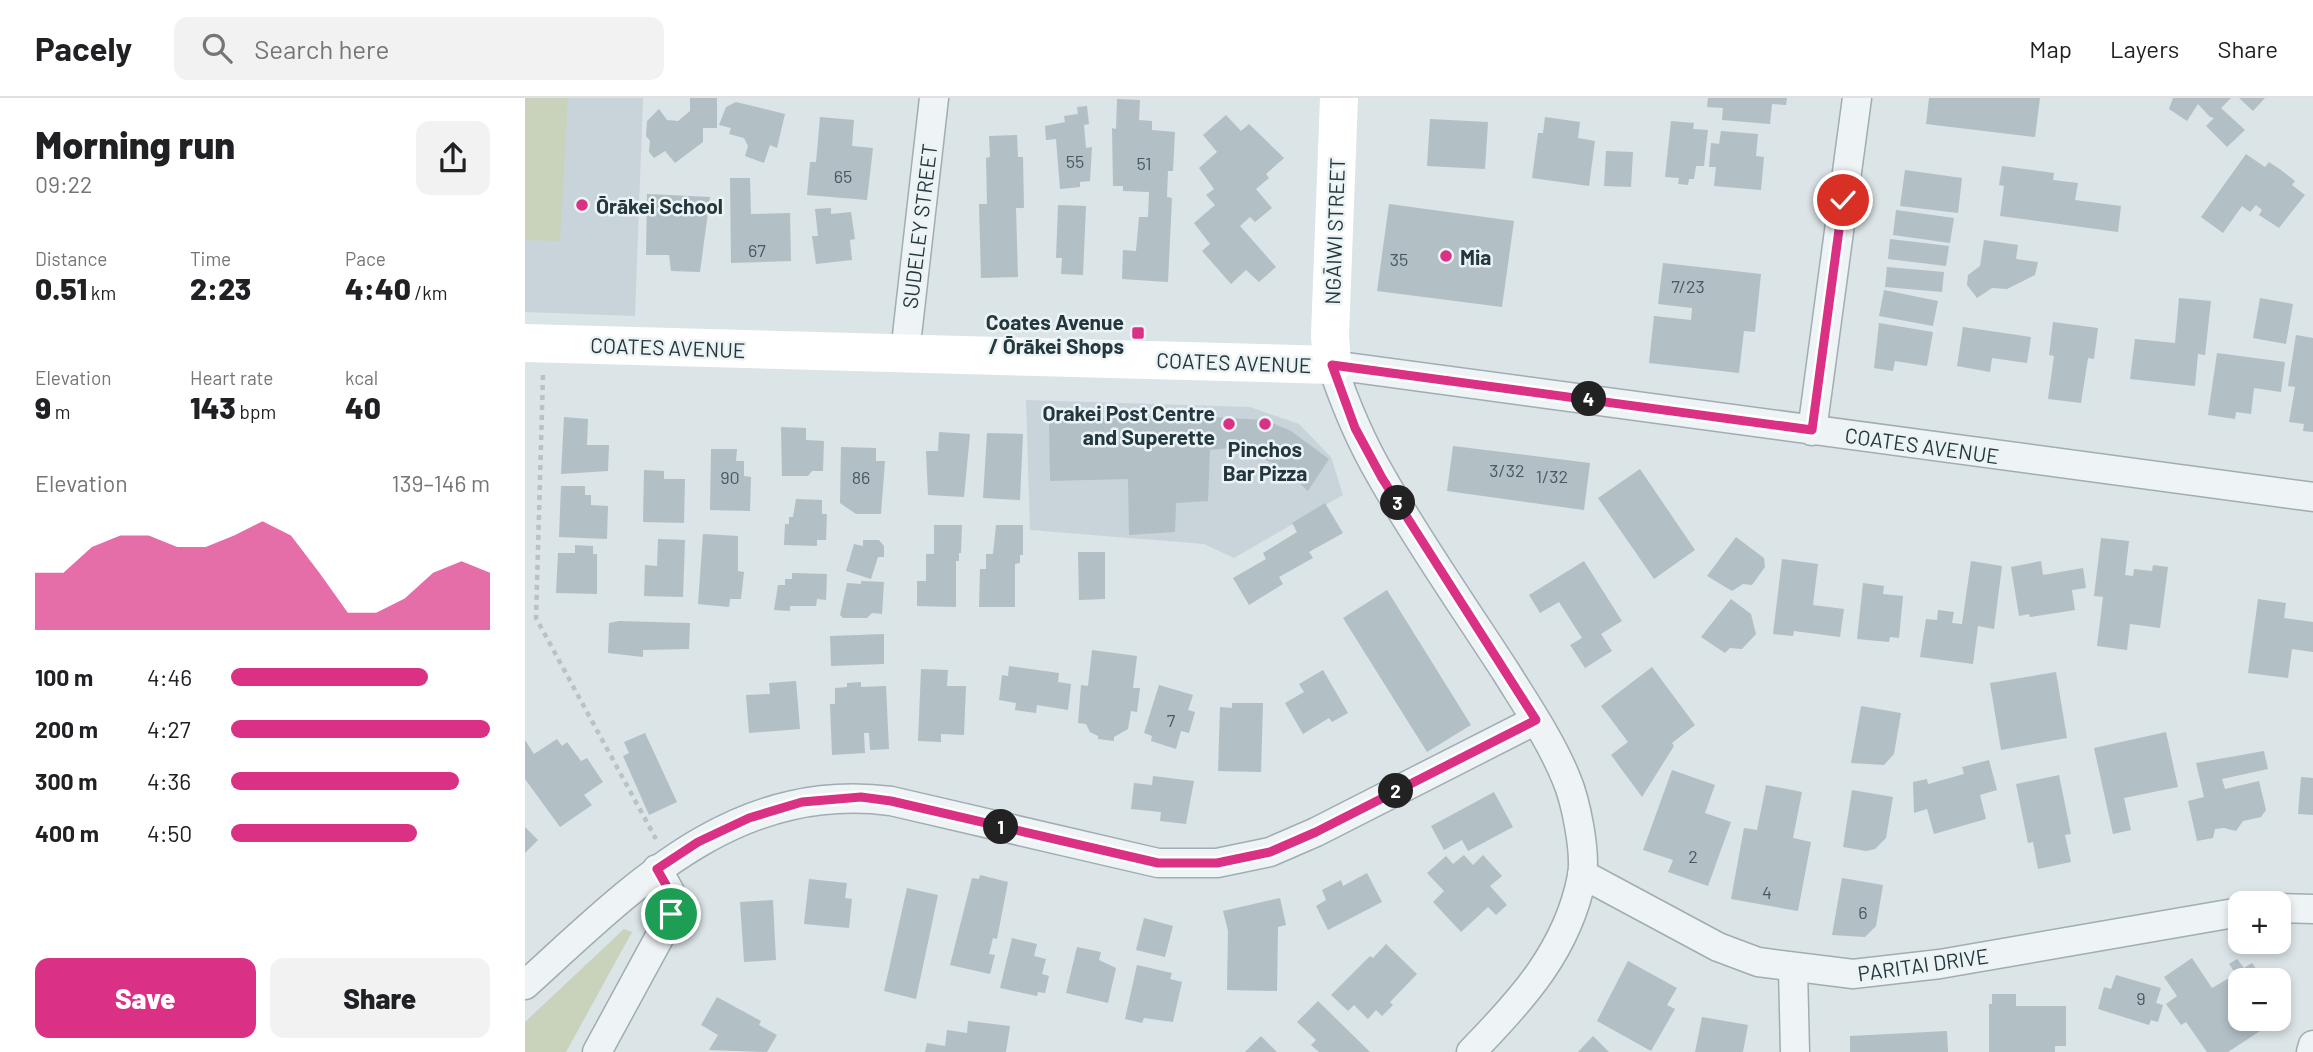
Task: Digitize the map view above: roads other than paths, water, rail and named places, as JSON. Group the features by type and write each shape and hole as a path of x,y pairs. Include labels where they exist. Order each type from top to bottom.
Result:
{"street":[{"name":"SUDELEY STREET","path":"905,353 934,98"},
{"name":"NGĀIWI STREET","path":"1332,365 1330,335 1339,98"},
{"path":"1812,430 1857,98"},
{"name":"COATES AVENUE","path":"534,353 905,353 1332,365 2313,497"},
{"path":"1332,365 1355,428 1382,478 1536,720 1567,779 1578,822 1582,874 1573,911 1553,957 1521,1001 1471,1052"},
{"path":"525,985 662,865 724,828 773,809 833,797 861,797 891,801 1158,863 1217,863 1270,852 1316,832 1536,720"},
{"path":"597,1052 671,914 670,892 662,865"},
{"name":"PARITAI DRIVE","path":"1582,874 1718,947 1758,962 1793,969 1853,974 1900,970 2228,914"},
{"path":"2291,908 2313,909"},
{"path":"1793,969 1795,1052"},
{"path":"2311,1052 2313,1045"}],"place":[{"name":"Ōrākei School","path":"582,205"},
{"name":"Mia","path":"1446,256"},
{"name":"Coates Avenue / Ōrākei Shops","path":"1138,333"},
{"name":"Orakei Post Centre and Superette","path":"1229,424"},
{"name":"Pinchos Bar Pizza","path":"1265,424"}]}
